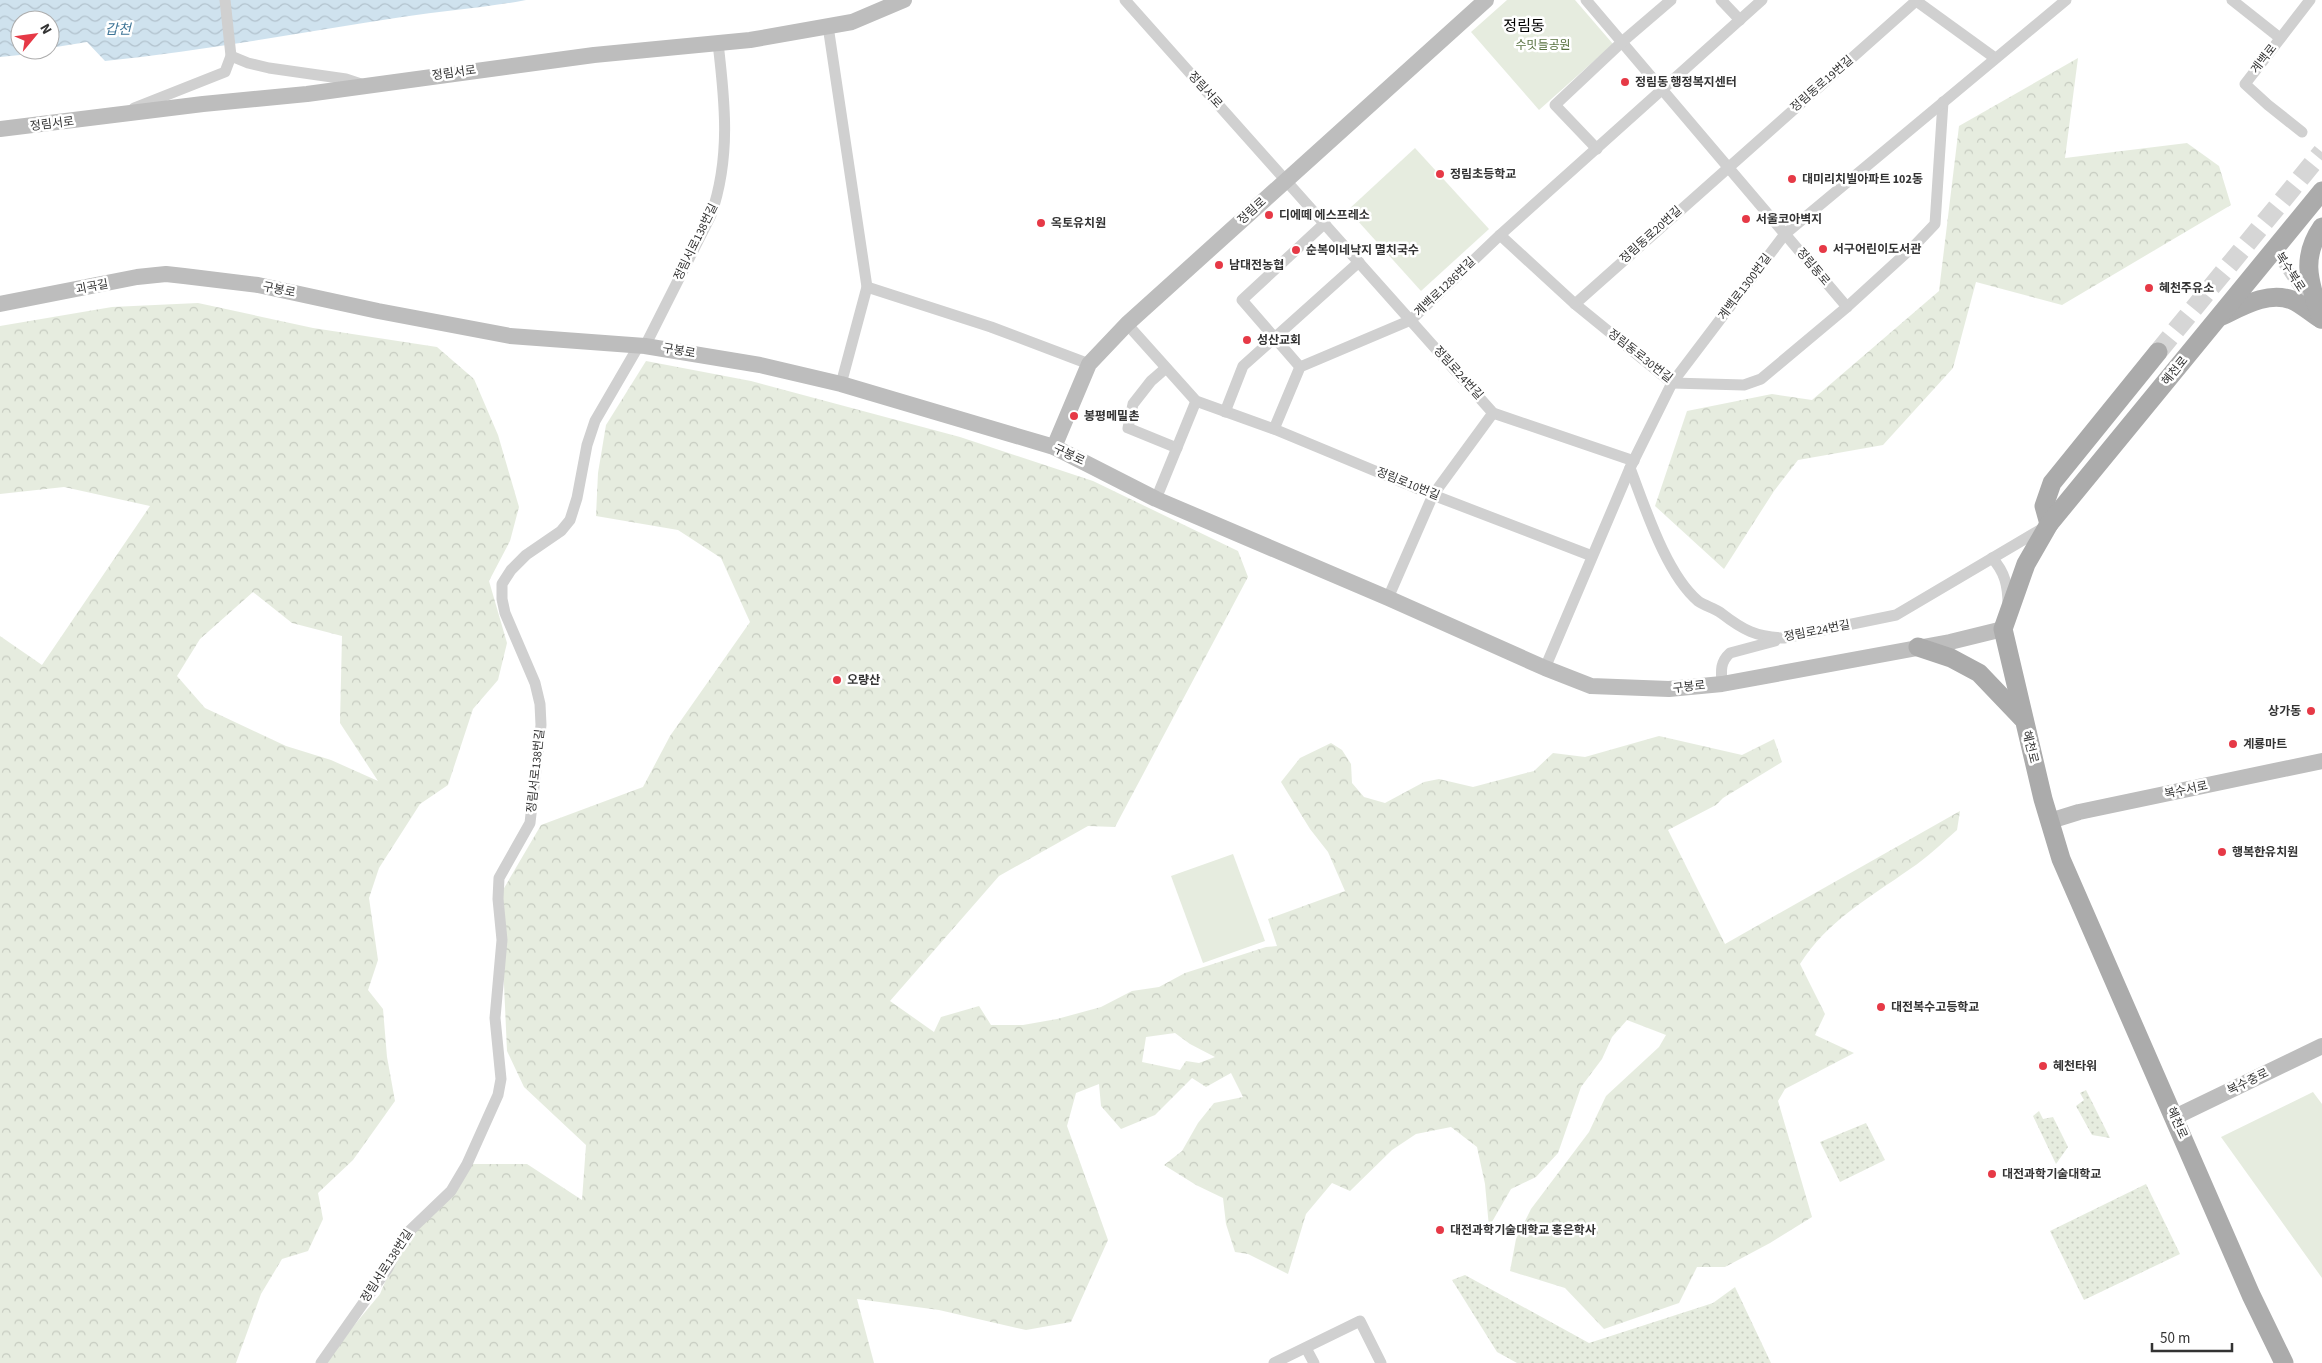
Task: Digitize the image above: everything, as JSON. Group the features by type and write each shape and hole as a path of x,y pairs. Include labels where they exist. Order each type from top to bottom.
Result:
{"main road":[{"name":"혜천로","path":"2284,1363 2251,1295 2175,1117 2061,860 2023,719 2005,622 2026,564 2049,524 2322,191"},
{"path":"2274,248 2321,228"},
{"path":"2321,228 2308,261 2308,278 2322,320"},
{"path":"2218,318 2254,301 2271,298 2292,300 2322,320"},
{"path":"2049,524 2044,506 2052,483 2158,352"},
{"path":"1918,648 1950,658 1979,673 2023,719"}],"street":[{"path":"124,114 225,72 231,52 225,0"},
{"name":"정림서로","path":"0,130 594,55 718,43 852,22 904,0"},
{"name":"정림서로","path":"1125,0 1286,181"},
{"name":"정림동로","path":"1586,0 1847,307"},
{"path":"1597,149 1554,105 1671,0"},
{"path":"1721,0 1740,20"},
{"name":"계백로1286번길","path":"1300,367 1411,320 1500,235 1762,0"},
{"path":"1916,0 1995,58"},
{"name":"정림동로19번길","path":"1728,167 1916,0"},
{"name":"계백로1300번길","path":"1545,668 1632,464 1672,383 1785,234 2066,0"},
{"path":"2232,0 2280,38"},
{"name":"계백로","path":"2302,132 2245,84 2310,0"},
{"name":"정림로","path":"1054,447 1089,364 1126,324 1286,181 1480,2"},
{"path":"828,26 867,287 841,384"},
{"name":"정림서로138번길","path":"321,1363 388,1268 402,1238 451,1191 467,1164 498,1095 500,1079 495,1018 502,940 498,899 499,878 530,822 541,725 540,704 535,684 505,613 502,599 502,584 511,570 526,555 561,531 570,520 577,498 587,445 594,421 642,346 711,215 719,192 727,134 718,43"},
{"path":"231,52 248,63 269,68 346,79 366,85"},
{"path":"1847,307 1916,244 1935,224 1943,102"},
{"name":"정림동로20번길","path":"1575,304 1728,167"},
{"name":"정림로24번길","path":"1286,181 1493,413 1632,464 1666,554 1685,587 1699,602 1719,612 1740,628 1767,638 1784,638 1896,615 2049,524"},
{"path":"1274,429 1300,367 1242,300 1325,223"},
{"name":"정림동로30번길","path":"1500,235 1575,304 1672,383 1744,385 1761,379 1847,307"},
{"name":"복수북로","path":"2274,248 2322,320"},
{"path":"1225,412 1243,366 1359,262"},
{"name":"괴곡길","path":"0,304 137,277 166,274 184,276"},
{"name":"구봉로","path":"184,276 258,285 378,311 510,336 642,346 760,365 841,384 1054,447 1156,498 1545,668 1591,686 1624,689 1669,689 1722,684 1918,648 2005,622"},
{"path":"867,287 991,327 1089,364"},
{"name":"정림로10번길","path":"1126,324 1196,401 1274,429 1433,495 1592,556"},
{"path":"1166,368 1151,381 1133,404 1128,428 1177,448"},
{"path":"1156,498 1196,401"},
{"path":"1388,598 1433,495 1493,413"},
{"path":"1992,558 2000,567 2006,579 2005,622"},
{"path":"1722,684 1720,669 1725,658 1730,653 1784,638"},
{"name":"복수서로","path":"2050,820 2079,812 2322,761"},
{"name":"복수중로","path":"2175,1117 2322,1046"},
{"path":"1274,1363 1360,1321 1380,1363"},
{"path":"1306,1348 1314,1363"}],"green space":[{"name":"수밋들공원","path":"1507,0 1575,0 1613,44 1539,110 1471,32"},
{"path":"2078,58 2065,158 2187,143 2219,166 2231,205 2062,305 1976,282 1953,368 1883,445 1798,460 1774,491 1724,569 1655,506 1687,411 1772,394 1812,400 1939,291 1959,126"},
{"path":"1415,148 1489,229 1421,291 1348,210"},
{"path":"198,303 313,328 437,347 474,379 498,435 519,507 510,541 489,581 507,643 498,680 473,709 448,785 420,804 379,868 369,898 378,960 368,990 383,1009 387,1057 395,1101 353,1160 318,1193 323,1219 308,1251 282,1259 261,1294 236,1363 0,1363 0,636 42,665 150,506 64,487 0,494 0,326 112,307","holes":["253,592 292,623 342,636 340,723 378,781 331,760 286,746 205,708 177,676 200,639"]},
{"path":"646,361 751,381 960,437 1093,481 1238,551 1248,577 1115,827 1088,826 999,876 890,1001 934,1032 941,1017 979,1006 991,1025 1023,1025 1057,1019 1101,1007 1132,991 1159,987 1185,973 1266,947 1277,946 1268,919 1345,891 1328,852 1310,829 1281,782 1300,758 1331,743 1342,750 1351,764 1352,783 1364,797 1385,803 1424,782 1439,779 1473,787 1534,771 1553,753 1585,757 1659,736 1742,755 1774,739 1782,762 1723,798 1716,805 1668,830 1725,944 1960,811 1957,830 1922,860 1850,911 1823,935 1800,964 1825,1014 1815,1035 1854,1053 1785,1089 1778,1101 1812,1217 1770,1243 1725,1267 1697,1267 1679,1303 1604,1329 1565,1288 1510,1271 1516,1239 1531,1209 1589,1132 1606,1096 1659,1047 1666,1035 1627,1020 1612,1037 1602,1059 1581,1087 1558,1153 1536,1177 1511,1189 1489,1227 1485,1184 1477,1147 1451,1127 1416,1134 1392,1150 1350,1191 1332,1183 1306,1214 1288,1274 1248,1254 1235,1252 1226,1224 1223,1198 1196,1185 1164,1165 1182,1151 1198,1123 1214,1103 1243,1097 1231,1073 1206,1087 1192,1078 1155,1115 1121,1129 1101,1106 1099,1084 1076,1093 1067,1126 1108,1240 1071,1322 1026,1330 939,1310 857,1299 874,1363 323,1363 380,1294 400,1246 467,1164 527,1164 582,1200 586,1145 524,1087 507,1051 500,895 541,825 643,787 670,736 750,622 721,558 678,530 596,516 598,473 606,425","holes":["1175,1033 1190,1044 1215,1057 1199,1063 1186,1061 1180,1070 1142,1062 1146,1037"]},
{"path":"1233,854 1265,941 1203,963 1171,876"},
{"path":"2086,1090 2110,1138 2092,1135 2076,1106 2084,1100 2080,1093"},
{"path":"2313,1092 2322,1104 2322,1278 2221,1137"},
{"path":"2039,1111 2043,1119 2053,1117 2068,1147 2056,1164 2033,1116"},
{"path":"1866,1123 1885,1160 1840,1182 1820,1142"},
{"path":"2146,1184 2180,1254 2084,1300 2050,1231"},
{"path":"1465,1275 1589,1343 1713,1303 1735,1287 1771,1363 1517,1363 1497,1352 1452,1280"}],"water":[{"name":"갑천","path":"0,0 526,0 402,17 217,47 105,61 87,42 60,46 60,10 10,10 10,56 0,57"}],"tunnel":[{"path":"2158,352 2322,152"}],"place":[{"name":"정림동 행정복지센터","path":"1625,82"},
{"name":"정림초등학교","path":"1440,174"},
{"name":"대미리치빌아파트 102동","path":"1792,179"},
{"name":"디에떼 에스프레소","path":"1269,215"},
{"name":"서울코아벽지","path":"1746,219"},
{"name":"옥토유치원","path":"1041,223"},
{"name":"서구어린이도서관","path":"1823,249"},
{"name":"순복이네낙지 멸치국수","path":"1296,250"},
{"name":"남대전농협","path":"1219,265"},
{"name":"혜천주유소","path":"2149,288"},
{"name":"성산교회","path":"1247,340"},
{"name":"봉평메밀촌","path":"1074,416"},
{"name":"오량산","path":"837,680"},
{"name":"상가동","path":"2311,711"},
{"name":"계룡마트","path":"2233,744"},
{"name":"행복한유치원","path":"2222,852"},
{"name":"대전복수고등학교","path":"1881,1007"},
{"name":"혜천타워","path":"2043,1066"},
{"name":"대전과학기술대학교","path":"1992,1174"},
{"name":"대전과학기술대학교 홍은학사","path":"1440,1230"}],"district":[{"name":"정림동","path":"1524,26"}]}
